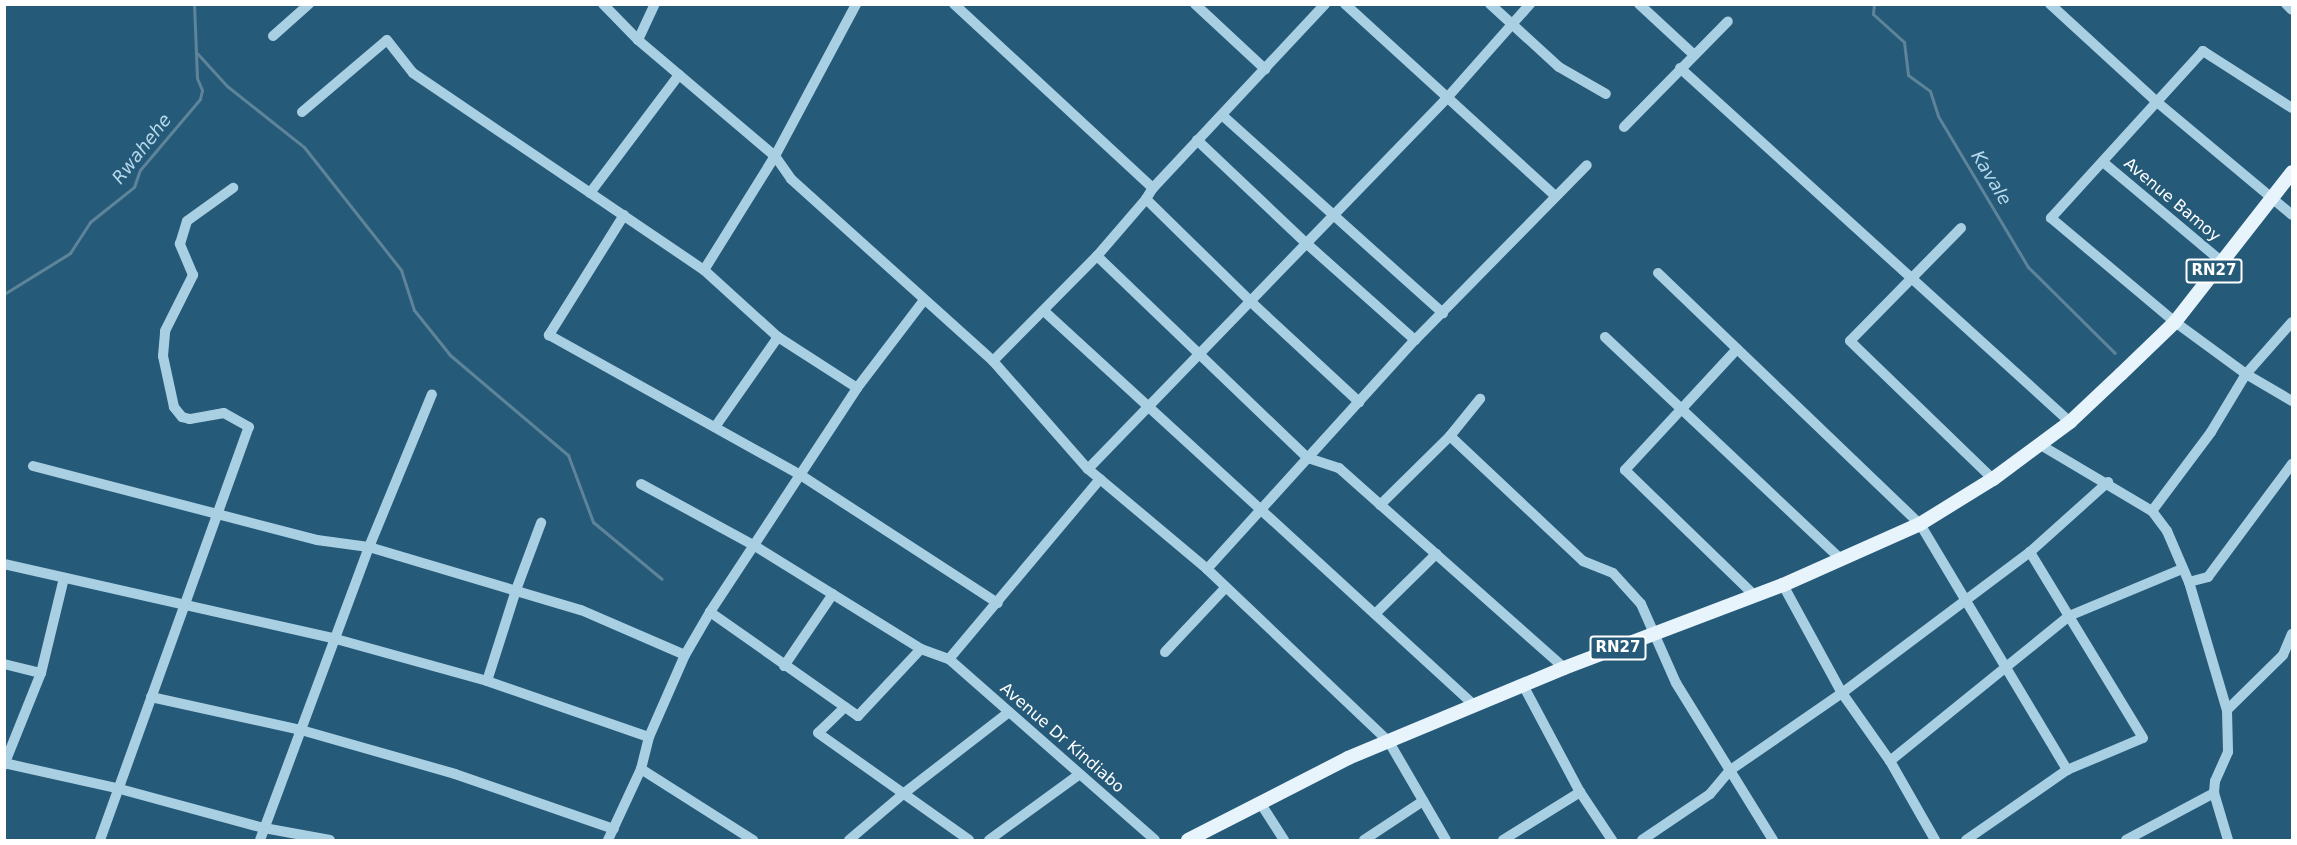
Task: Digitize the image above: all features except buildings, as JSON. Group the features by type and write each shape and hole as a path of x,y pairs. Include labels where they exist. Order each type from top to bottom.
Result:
{"main road":[{"name":"RN27","path":"1188,840 1348,758 1564,668 1783,585 1920,524 1993,479 2070,422 2175,322 2292,172"}],"street":[{"path":"273,36 309,4"},
{"path":"603,4 638,40 775,156 791,179 993,361 1089,469 1207,569 1389,742 1446,840"},
{"path":"638,40 655,4"},
{"path":"704,270 775,156 856,4"},
{"path":"954,4 1153,188"},
{"path":"1195,4 1265,69"},
{"path":"1345,4 1446,99 1555,196"},
{"path":"1490,4 1559,67 1606,94"},
{"path":"1089,469 1446,99 1530,4"},
{"path":"1639,4 1693,54"},
{"path":"2050,4 2157,102 2292,215"},
{"path":"2286,4 2292,10"},
{"path":"993,361 1097,256 1153,188 1265,69 1318,7"},
{"path":"1624,127 1693,54 1728,21"},
{"path":"302,112 387,40 413,73 704,270 778,337 857,388"},
{"path":"2292,108 2204,51 2051,218 2175,322 2246,374 2292,401"},
{"path":"1680,68 2070,422"},
{"path":"590,193 679,75"},
{"path":"1222,115 1443,313"},
{"path":"1197,140 1306,243 1415,340"},
{"name":"Avenue Bamoy","path":"2103,162 2222,262"},
{"path":"1207,569 1415,340 1587,165"},
{"path":"100,840 120,789 183,604 219,513 249,427 224,413 190,419 182,417 174,407 163,356 165,331 193,275 180,244 187,221 233,188"},
{"path":"1146,199 1250,302 1359,402"},
{"path":"624,215 549,335 799,474 998,603"},
{"path":"1961,228 1913,280 1850,341 1993,479"},
{"path":"1097,256 1308,458 1339,468 1564,668"},
{"path":"1658,273 1920,524 2067,770"},
{"path":"608,840 641,769 649,737 685,656 710,612 857,388 924,300"},
{"path":"1044,310 1474,705"},
{"path":"2152,511 2211,432 2246,374 2292,322"},
{"path":"715,428 778,337"},
{"path":"1605,337 1842,560"},
{"path":"1737,350 1624,470 1755,596"},
{"path":"260,840 369,547 432,394"},
{"path":"1380,505 1450,436 1480,399"},
{"path":"1450,436 1583,561 1613,573 1641,604 1676,683 1773,840"},
{"path":"2040,444 2108,482 2152,511 2167,531 2189,582 2227,710 2228,752 2215,781 2214,793 2228,840"},
{"path":"2189,582 2208,577 2292,464"},
{"path":"33,466 317,540 369,547 581,610 685,656"},
{"path":"641,484 755,546 921,649 949,659 1100,479"},
{"path":"1642,840 1710,794 1729,771 1842,693 2030,552 2108,482"},
{"path":"487,681 516,590 541,523"},
{"path":"1966,840 2067,770 2143,738 2030,552"},
{"path":"1375,614 1436,554"},
{"path":"4,564 336,639 487,681 649,737"},
{"path":"1890,761 2069,616 2182,569"},
{"path":"64,578 41,673 5,764 120,789 264,828 330,840"},
{"path":"1783,585 1842,693 1890,761 1935,840"},
{"path":"1165,652 1225,588"},
{"path":"784,666 833,594"},
{"path":"710,612 858,716 921,649"},
{"path":"2227,710 2283,655 2292,634"},
{"name":"Avenue Dr Kindiabo","path":"949,659 1155,840"},
{"path":"4,664 41,673"},
{"path":"1523,685 1580,792 1612,840"},
{"path":"151,697 301,730 455,774 614,829"},
{"path":"845,706 818,733 969,840"},
{"path":"849,840 903,794 1009,712"},
{"path":"641,769 753,840"},
{"path":"989,840 1080,774"},
{"path":"1503,840 1580,792"},
{"path":"2126,840 2214,793"},
{"path":"1364,840 1423,801"},
{"path":"1261,804 1284,840"}],"waterway":[{"name":"Rwahehe","path":"4,294 70,253 90,222 134,187 140,170 200,99 202,90 197,78 194,4"},
{"name":"Kavale","path":"1874,4 1873,14 1904,42 1908,75 1930,91 1938,116 2028,267 2115,353"},
{"path":"196,52 227,86 304,147 401,270 414,310 450,355 568,455 593,522 662,579"}]}
